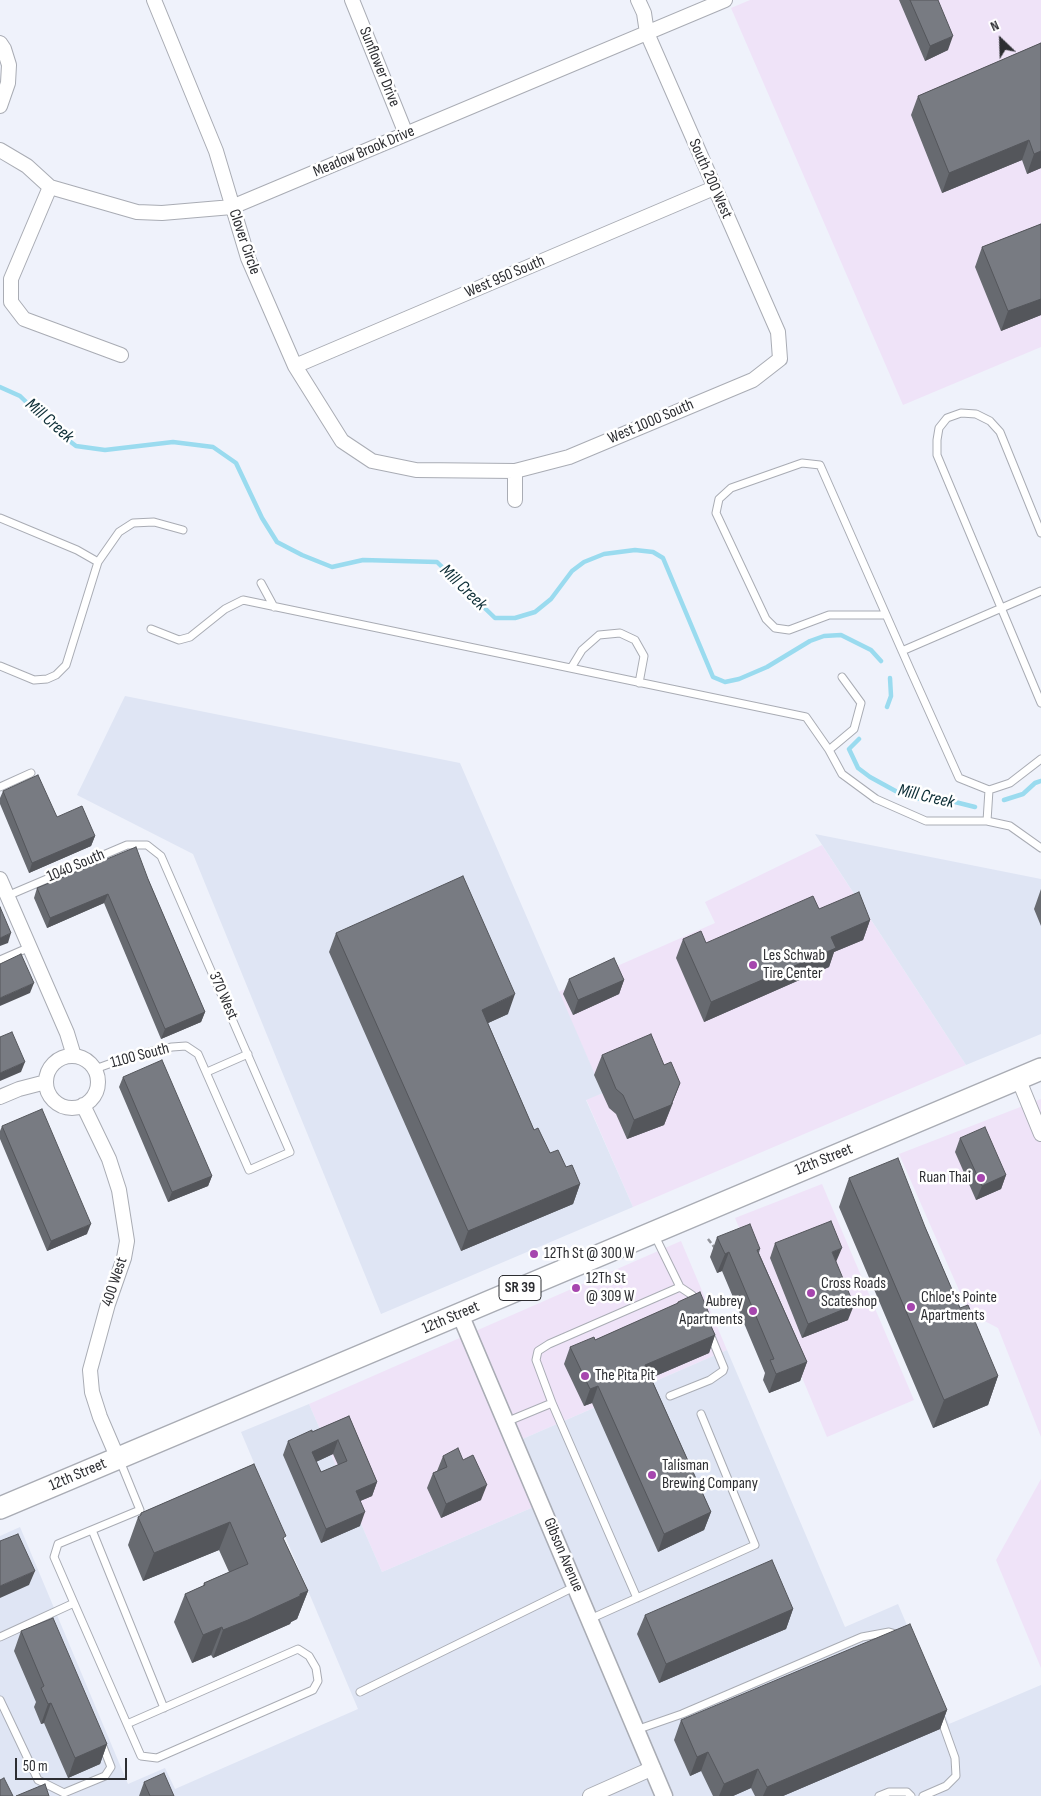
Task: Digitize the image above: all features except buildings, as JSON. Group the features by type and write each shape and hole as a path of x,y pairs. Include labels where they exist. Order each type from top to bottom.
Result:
{"main road":[{"name":"12th Street","path":"0,1508 1041,1069"}],"street":[{"name":"Clover Circle","path":"154,0 216,151 248,258 295,366 342,441 372,461"},
{"name":"Sunflower Drive","path":"352,0 406,134"},
{"name":"South 200 West","path":"638,0 644,13 647,33 778,332 780,359"},
{"name":"Meadow Brook Drive","path":"0,150 27,166 50,187 137,212 162,213 232,207 725,0"},
{"path":"0,43 9,65 8,83 0,106"},
{"path":"50,187 11,279 11,302 24,319 121,355"},
{"name":"West 950 South","path":"295,366 714,188"},
{"name":"West 1000 South","path":"372,461 416,470 515,471 569,456 753,380 780,359"},
{"path":"515,471 515,500"},
{"path":"0,879 68,1032 74,1056"},
{"path":"66,1056 82,1058 90,1062 95,1069 98,1077 96,1094 83,1105 75,1108 58,1104 47,1091 47,1074 58,1060 66,1056"},
{"path":"1018,1078 1041,1134"},
{"path":"0,1097 19,1089 46,1082"},
{"name":"400 West","path":"83,1105 108,1159 119,1190 127,1241 124,1258 108,1304 90,1370 92,1392 100,1417 118,1459"},
{"name":"Gibson Avenue","path":"460,1314 664,1796"},
{"path":"590,1796 653,1768"}],"lane":[{"path":"1041,533 1000,432 990,421 976,414 961,413 947,418 939,428 937,455 1041,703"},
{"path":"886,615 829,615 789,630 775,628 766,619 716,513 719,499 731,488 802,463 820,465 959,778 989,790 1010,783 1041,759"},
{"path":"0,518 77,550 98,562"},
{"path":"0,666 34,680 47,679 56,675 66,665 98,562 119,532 133,523 154,522 183,530"},
{"path":"261,583 274,607"},
{"path":"902,650 1041,591"},
{"path":"151,629 179,640 190,637 225,609 243,600 806,717 829,750 842,774 876,799 926,821 987,822 1010,826 1041,848"},
{"path":"571,668 582,650 599,635 620,633 635,640 644,656 639,682"},
{"path":"829,750 854,729 861,703 842,677"},
{"path":"0,787 31,773"},
{"path":"987,822 989,790"},
{"name":"1040 South","path":"8,896 127,845 147,845"},
{"name":"370 West","path":"147,845 161,856 290,1152 249,1170 206,1072"},
{"path":"0,960 30,947"},
{"name":"1100 South","path":"95,1069 134,1055 172,1046 186,1046 198,1054 206,1072"},
{"path":"206,1072 248,1054"},
{"path":"653,1232 680,1287 692,1295 700,1310"},
{"path":"637,1598 552,1403 536,1360 538,1351 549,1344 680,1287"},
{"path":"670,1396 710,1380 724,1371 706,1326"},
{"path":"506,1422 552,1403"},
{"path":"590,1619 755,1545 701,1414"},
{"path":"118,1459 140,1510 58,1544 54,1557 74,1602 127,1724 141,1756 157,1758 313,1690 318,1681 316,1668 309,1656 298,1649 127,1724"},
{"path":"92,1530 164,1708"},
{"path":"360,1692 576,1586"},
{"path":"0,1637 74,1602"},
{"path":"47,1615 50,1624"},
{"path":"636,1730 682,1714 862,1637 890,1632 906,1637"},
{"path":"0,1700 38,1780 64,1792 105,1776 111,1767 100,1740"},
{"path":"923,1796 946,1786 956,1776 955,1758 936,1706"},
{"path":"878,1796 888,1792 907,1792 911,1796"}],"path":[{"path":"708,1239 717,1252"}],"shaded area":[{"path":"750,0 1041,0 1041,347 903,405 731,8"},
{"path":"125,696 460,763 603,1093 586,1100 633,1207 381,1314 193,854 77,795"},
{"path":"815,834 1041,879 1041,1034 966,1065"},
{"path":"822,845 966,1065 633,1207 586,1099 603,1093 558,992 715,923 705,902"},
{"path":"1041,1099 1041,1437 998,1328 969,1313 899,1154"},
{"path":"822,1184 914,1400 827,1437 735,1218"},
{"path":"681,1241 727,1350 511,1444 536,1506 382,1572 309,1404"},
{"path":"727,1350 845,1627 898,1604 949,1724 1041,1685 1041,1796 0,1796 0,1536 20,1527 128,1784 165,1768 175,1789 358,1709 241,1432 309,1404 382,1572 536,1506 511,1444"},
{"path":"1041,1479 1041,1668 996,1560"}],"waterway":[{"name":"Mill Creek","path":"0,387 20,396 55,430 76,446 105,450 173,442 213,447 236,463 262,518 277,542 332,567 363,560 437,562 495,618 515,618 535,612 551,599 572,571 584,562 604,554 635,550 653,552 663,558 713,677 725,682 739,679 767,667 810,641 824,636 841,635 871,650 881,661"},
{"name":"Mill Creek","path":"887,707 891,696 890,678"},
{"name":"Mill Creek","path":"859,739 849,749 858,768 870,777 901,794 975,807"},
{"name":"Mill Creek","path":"1004,800 1023,794 1035,783 1041,781"}],"place":[{"name":"Les Schwab Tire Center","path":"753,965"},
{"name":"Ruan Thai","path":"981,1178"},
{"name":"12Th St @ 300 W","path":"534,1254"},
{"name":"12Th St @ 309 W","path":"576,1288"},
{"name":"Cross Roads Scateshop","path":"811,1293"},
{"name":"Chloe's Pointe Apartments","path":"911,1307"},
{"name":"Aubrey Apartments","path":"753,1311"},
{"name":"The Pita Pit","path":"585,1376"},
{"name":"Talisman Brewing Company","path":"652,1475"}]}
